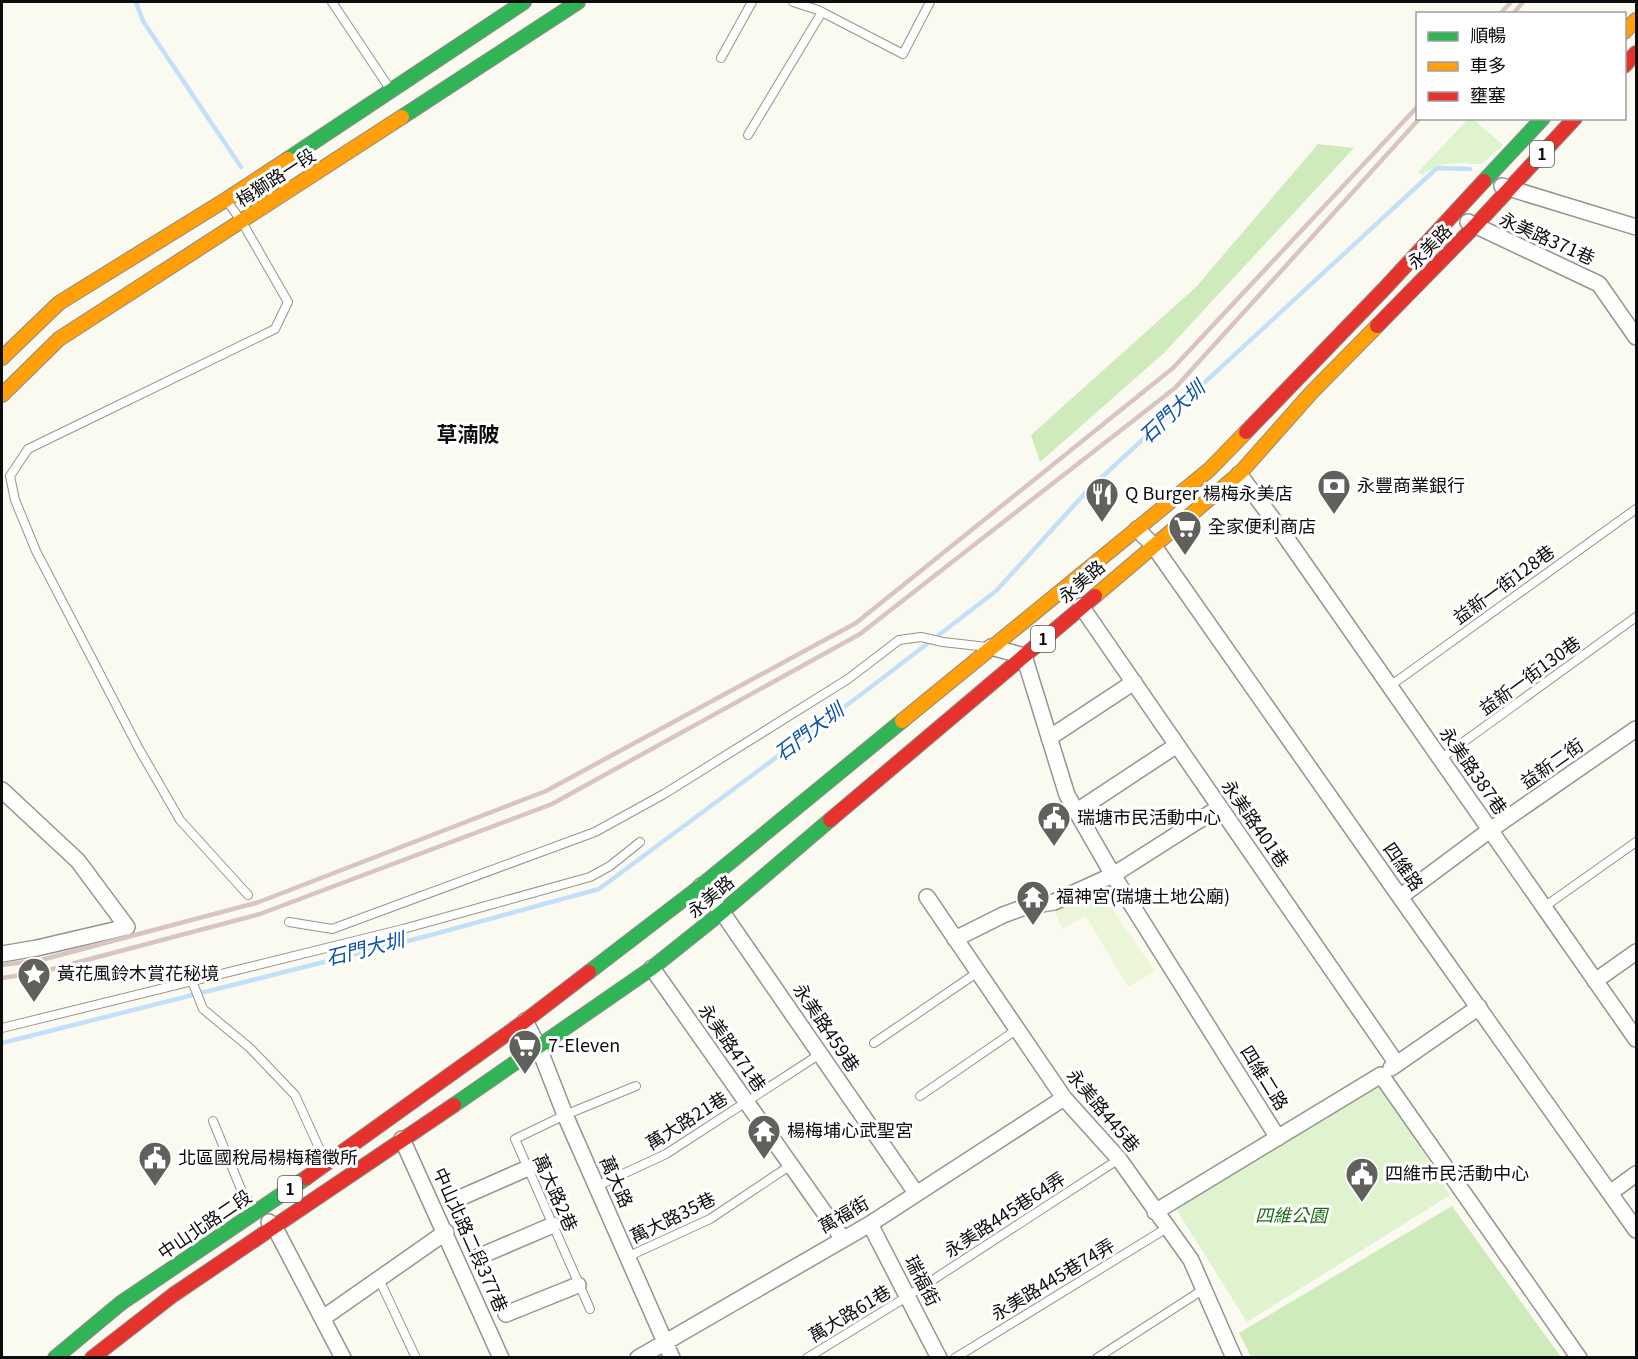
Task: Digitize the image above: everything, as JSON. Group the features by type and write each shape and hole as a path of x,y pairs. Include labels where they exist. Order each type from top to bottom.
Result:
{"main road":[{"name":"梅獅路一段","path":"2,358 59,303 226,199 524,2"},
{"name":"梅獅路一段","path":"2,395 59,339 578,2"},
{"name":"永美路","path":"525,1021 700,886 1209,470 1385,288 1541,120"},
{"name":"永美路","path":"539,1047 652,968 722,912 1239,474 1311,393 1474,227 1573,120"},
{"name":"中山北路二段","path":"55,1358 121,1303 327,1164 525,1021"},
{"name":"1","path":"92,1358 173,1295 539,1047"}],"street":[{"path":"1486,181 1636,227"},
{"name":"永美路371巷","path":"1454,213 1474,227 1599,284 1636,337"},
{"name":"永美路387巷","path":"1239,474 1278,526 1636,1039"},
{"name":"四維路","path":"1137,529 1153,545 1636,1230"},
{"name":"永美路401巷","path":"1081,606 1397,1064"},
{"path":"992,647 1024,656"},
{"name":"四維二路","path":"1024,656 1067,795 1113,875 1278,1138 1381,1075 1479,1006"},
{"path":"1049,738 1134,682"},
{"name":"益新二街","path":"1400,897 1490,830 1636,729"},
{"path":"1077,811 1177,745"},
{"path":"2,790 78,861 127,927 2,954"},
{"path":"955,939 1003,915 1025,907 1054,902 1113,875 1220,807"},
{"name":"永美路459巷","path":"700,886 722,912 916,1193"},
{"name":"永美路445巷","path":"927,897 1064,1098 1119,1159 1191,1260 1234,1358"},
{"path":"1595,981 1636,952"},
{"name":"永美路471巷","path":"652,968 843,1239"},
{"name":"萬大路","path":"525,1021 539,1047 565,1115 672,1358"},
{"path":"1381,1075 1579,1358"},
{"name":"萬福街","path":"638,1358 870,1224 1064,1098"},
{"path":"1155,1212 1278,1138"},
{"name":"中山北路二段377巷","path":"402,1139 501,1358"},
{"path":"453,1201 528,1168"},
{"path":"1610,1193 1636,1174"},
{"path":"258,1211 274,1226 343,1358"},
{"name":"瑞福街","path":"870,1224 939,1358"},
{"path":"478,1257 553,1225"},
{"path":"323,1318 446,1232"},
{"path":"506,1314 578,1285"}],"lane":[{"path":"332,2 391,90"},
{"path":"722,58 752,2"},
{"path":"793,2 822,12 903,54 930,2"},
{"path":"748,135 822,12"},
{"path":"226,199 242,222 288,302 275,328 28,449 9,476 15,500 36,552 180,820 248,895"},
{"name":"益新一街128巷","path":"1390,686 1636,509"},
{"name":"益新一街130巷","path":"1440,759 1636,617"},
{"path":"289,922 332,929 595,832 664,794 839,685 899,640 927,638 992,647"},
{"path":"2,1028 193,984 590,877 610,866 640,842"},
{"path":"1544,907 1636,842"},
{"path":"874,1043 978,972"},
{"path":"193,984 203,1010 250,1047 295,1095 327,1164"},
{"path":"920,1096 1016,1030"},
{"name":"萬大路21巷","path":"597,1186 666,1154 820,1054"},
{"path":"565,1115 636,1086"},
{"name":"萬大路2巷","path":"565,1115 515,1139 590,1309"},
{"path":"213,1121 243,1194 258,1211"},
{"name":"永美路445巷64弄","path":"908,1296 1119,1159"},
{"name":"萬大路35巷","path":"627,1257 710,1219 791,1165"},
{"name":"永美路445巷74弄","path":"955,1358 1167,1228"},
{"path":"379,1279 416,1358"},
{"path":"1097,1358 1204,1289"},
{"name":"萬大路61巷","path":"807,1358 908,1296"}],"green space":[{"path":"1467,120 1474,120 1503,145 1482,164 1451,163 1422,175 1418,172"},
{"path":"1318,144 1354,148 1164,353 1040,462 1031,435 1196,287"},
{"path":"1097,887 1155,971 1128,987 1086,916 1062,929 1055,912"},
{"name":"四維公園","path":"1379,1082 1450,1195 1247,1322 1176,1209"},
{"path":"1452,1206 1561,1357 1251,1357 1239,1333"}],"waterway":[{"path":"136,2 143,21 241,167"},
{"name":"石門大圳","path":"2,1043 431,935 599,889 996,591 1089,489 1437,168 1470,169"}],"railway":[{"path":"1502,12 1511,2"},
{"path":"1515,12 1523,2"},
{"path":"2,965 41,960 259,902 546,791 856,623 1173,368 1416,108"},
{"path":"2,978 41,972 260,914 552,804 860,634 1175,388 1418,120"}],"traffic: fast":[{"path":"288,159 524,2"},
{"path":"402,117 578,2"},
{"path":"1484,181 1541,120"},
{"path":"589,972 701,886 902,721"},
{"path":"454,1105 652,968 830,820"},
{"path":"55,1358 121,1303 306,1178"}],"traffic: slow":[{"path":"1626,30 1636,20"},
{"path":"2,395 59,339 402,117"},
{"path":"2,358 59,303 288,159"},
{"path":"1095,596 1241,472 1311,393 1377,326"},
{"path":"902,721 1209,470 1246,432"}],"traffic: jam":[{"path":"1626,64 1636,53"},
{"path":"1377,326 1474,227 1573,120"},
{"path":"1246,432 1484,181"},
{"path":"830,820 1095,596"},
{"path":"306,1178 525,1021 589,972"},
{"path":"92,1358 173,1295 454,1105"}],"place":[{"name":"永豐商業銀行","path":"1334,515"},
{"name":"Q Burger 楊梅永美店","path":"1102,523"},
{"name":"全家便利商店","path":"1185,556"},
{"name":"瑞塘市民活動中心","path":"1054,847"},
{"name":"福神宮(瑞塘土地公廟)","path":"1033,926"},
{"name":"黃花風鈴木賞花秘境","path":"34,1003"},
{"name":"7-Eleven","path":"525,1075"},
{"name":"楊梅埔心武聖宮","path":"764,1160"},
{"name":"北區國稅局楊梅稽徵所","path":"155,1187"},
{"name":"四維市民活動中心","path":"1362,1203"}],"district":[{"name":"草湳陂","path":"468,435"}]}
